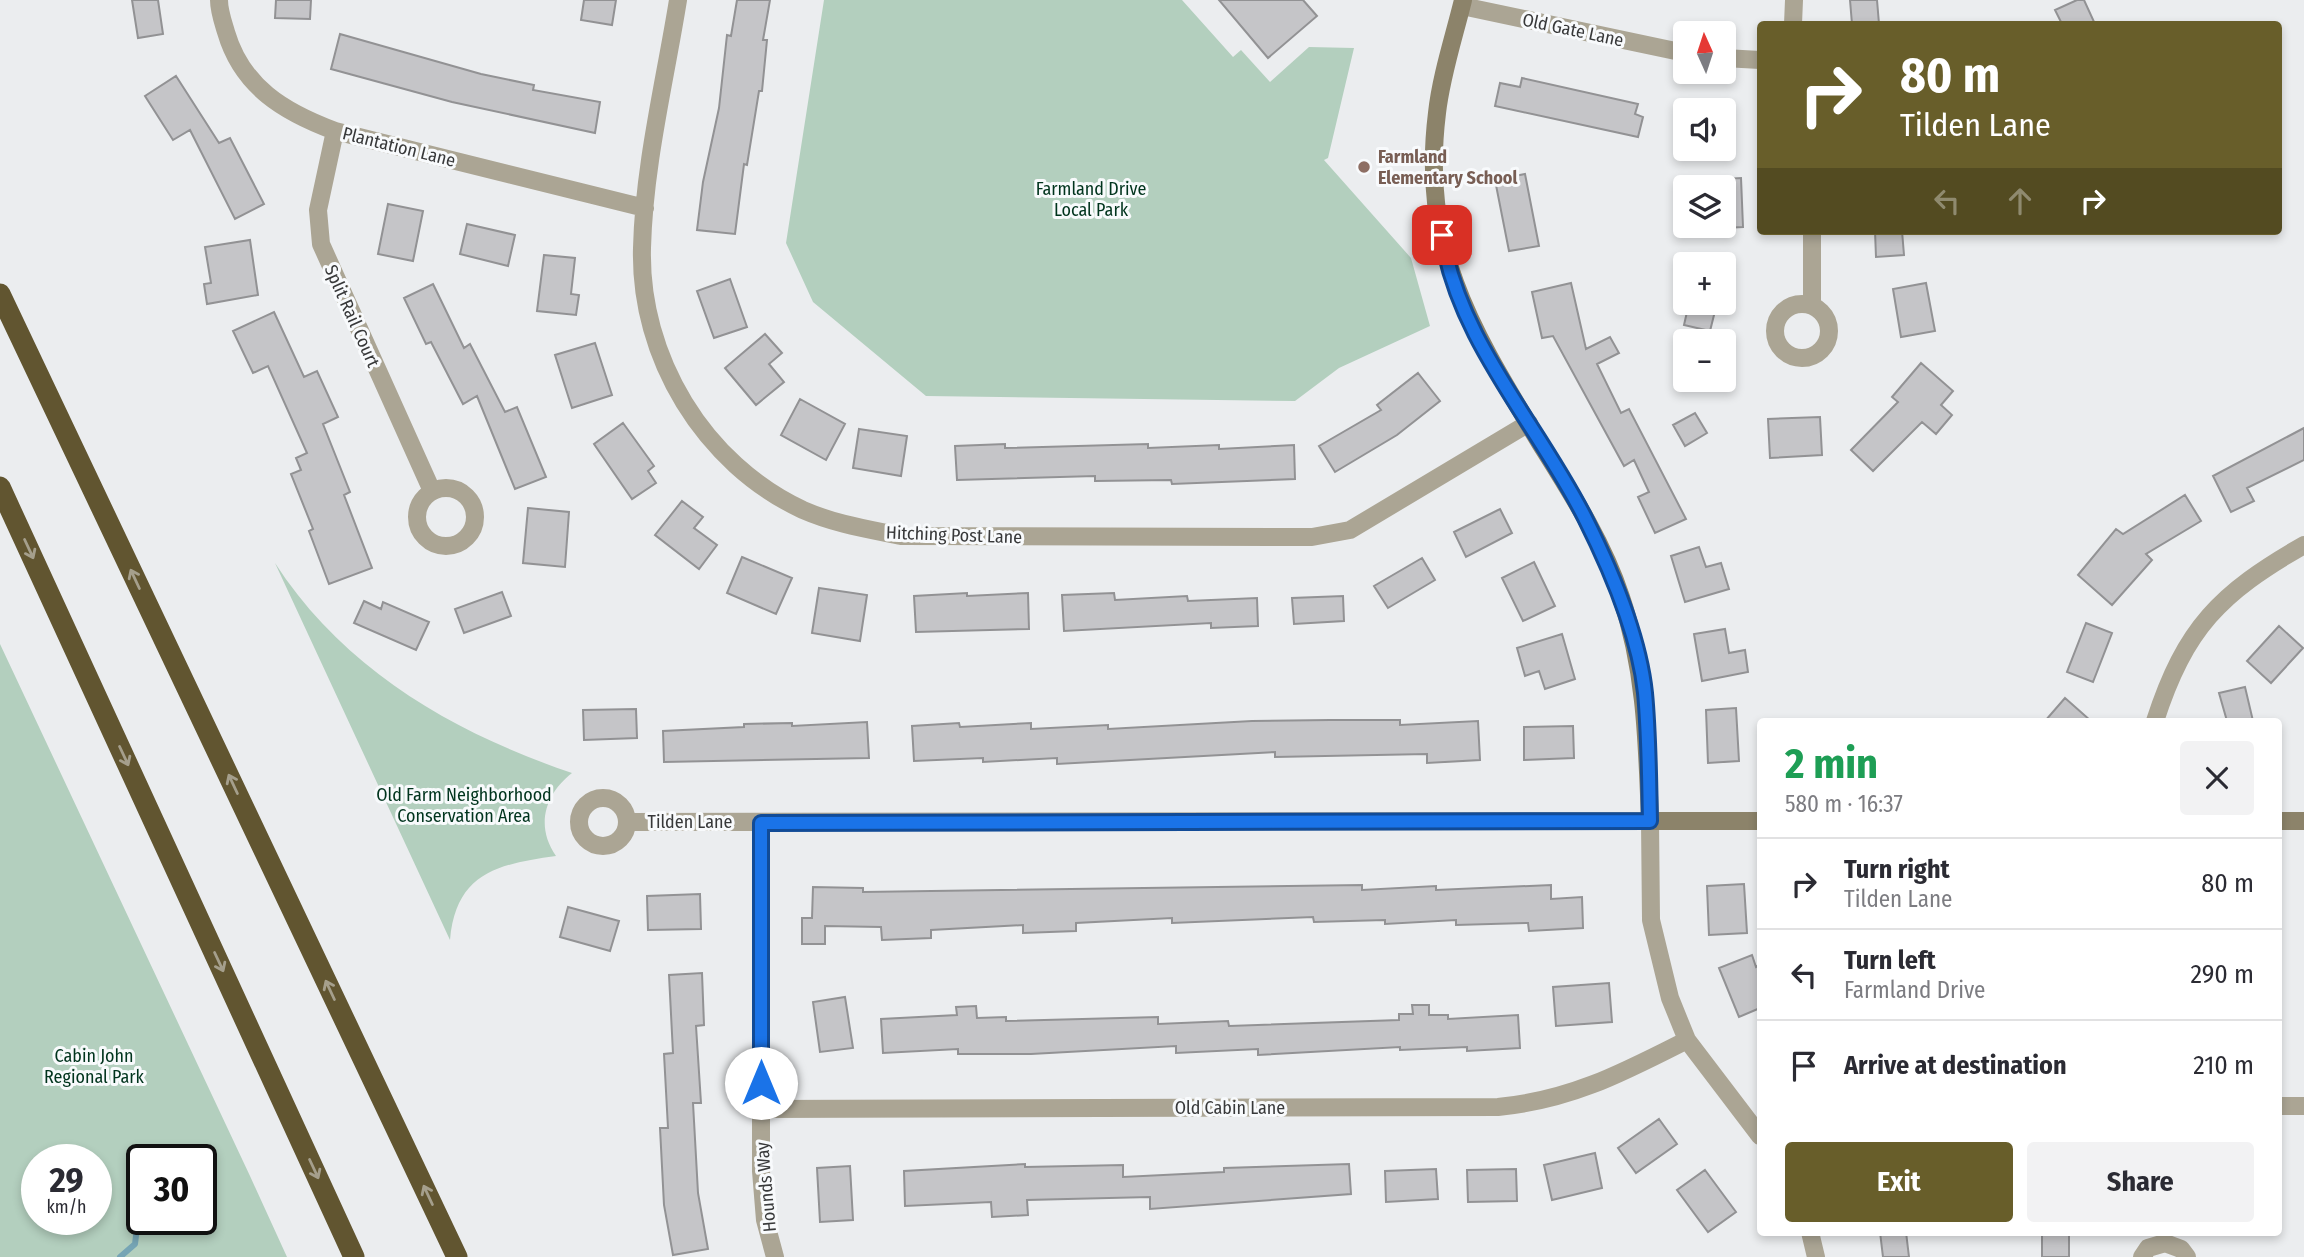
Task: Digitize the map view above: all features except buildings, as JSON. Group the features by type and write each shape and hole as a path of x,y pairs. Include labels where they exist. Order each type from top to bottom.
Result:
{"highway":[{"path":"0,294 457,1257"},
{"path":"0,487 354,1257"}],"street":[{"name":"Plantation Lane","path":"219,0 231,49 252,82 269,99 298,118 335,131 645,208"},
{"name":"Hitching Post Lane","path":"678,0 645,208 642,250 649,316 666,368 703,431 747,475 802,509 854,528 901,536 1320,536 1350,530 1529,423"},
{"path":"1793,21 1794,0"},
{"path":"1462,3 1437,112 1434,166 1443,245 1461,303 1584,515 1621,596 1644,691 1651,920 1670,998 1687,1040 1757,1132"},
{"name":"Old Gate Lane","path":"1462,3 1673,50"},
{"path":"1736,59 1757,60"},
{"name":"Split Rail Court","path":"335,131 319,200 321,244 432,491"},
{"path":"1812,235 1812,305"},
{"path":"2156,718 2177,662 2210,612 2233,591 2304,545"},
{"name":"Tilden Lane","path":"627,822 1757,821"},
{"path":"2282,821 2304,821"},
{"name":"Hounds Way","path":"761,823 761,1171 765,1220 775,1257"},
{"name":"Old Cabin Lane","path":"761,1109 1497,1107 1532,1104 1600,1084 1687,1040"},
{"path":"2282,1106 2304,1106"},
{"path":"1811,1236 1816,1257"},
{"path":"2142,1257 2153,1238 2174,1245 2187,1257"}],"green space":[{"name":"Farmland Drive Local Park","path":"824,0 1182,0 1233,57 1241,50 1270,82 1309,47 1354,48 1328,158 1324,160 1411,258 1430,326 1339,368 1295,401 926,396 813,302 786,243"},
{"name":"Old Farm Neighborhood Conservation Area","path":"275,563 303,601 334,635 368,666 405,693 486,738 572,773 555,791 546,811 546,833 556,856 516,863 484,875 461,899 450,940"},
{"name":"Cabin John Regional Park","path":"0,644 250,1176 287,1257 0,1257"}],"waterway":[{"path":"120,1257 135,1244 136,1235"}],"place":[{"name":"Farmland Elementary School","path":"1364,167"}],"route":[{"path":"761,1083 761,823 1650,821 1644,691 1621,596 1584,515 1484,348 1461,303 1445,256 1442,235"}]}
